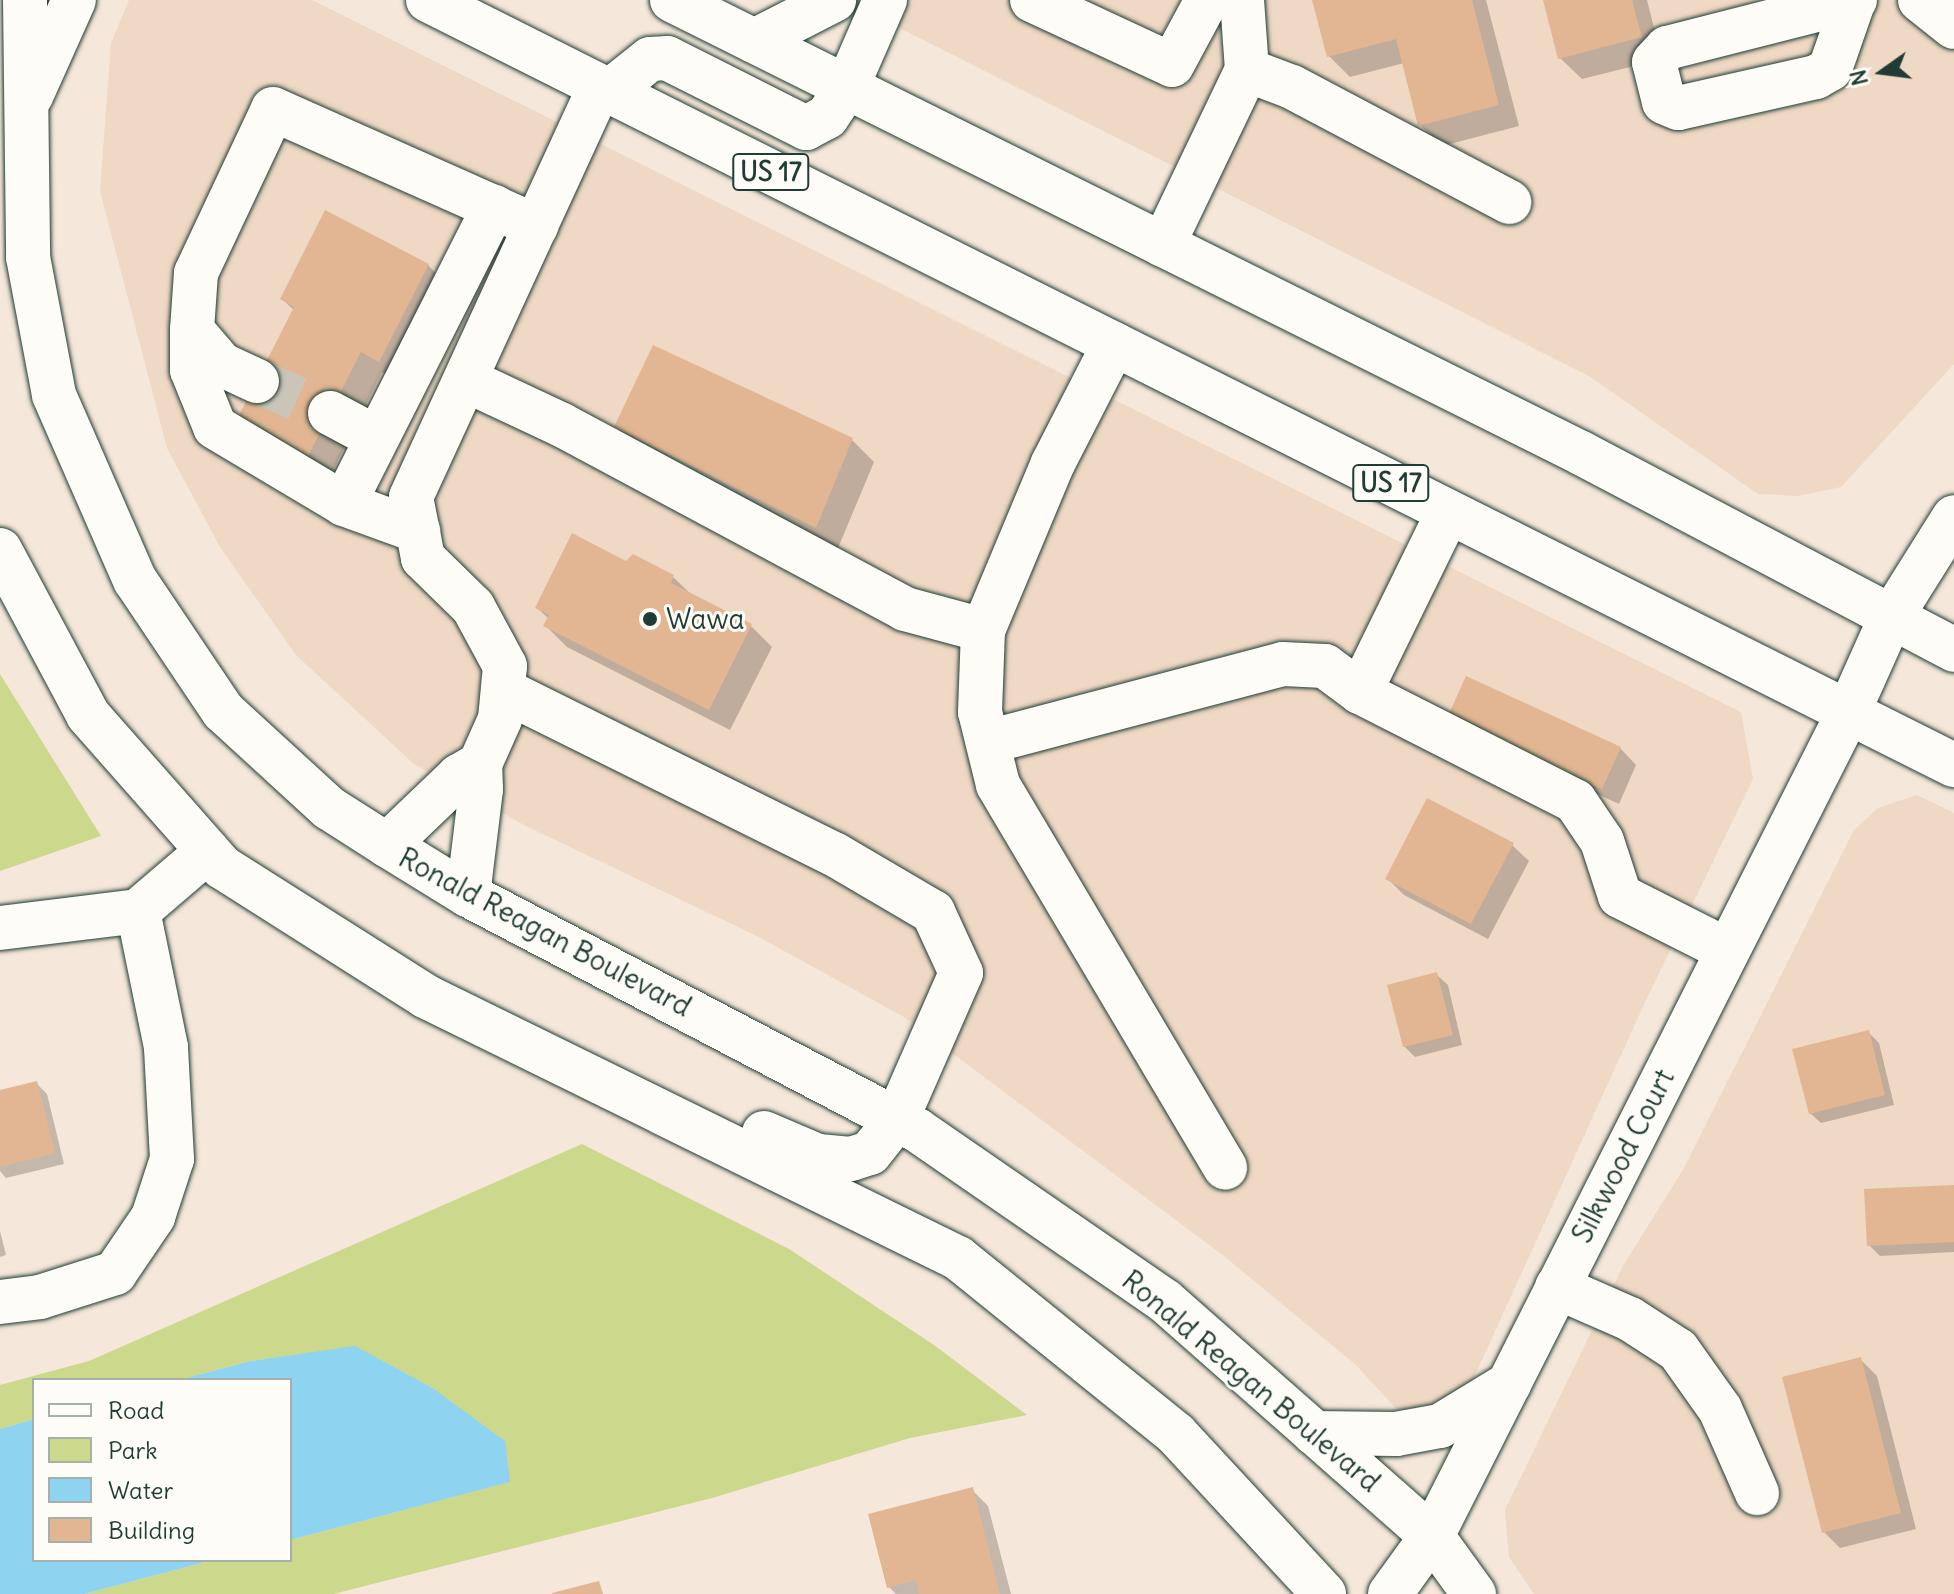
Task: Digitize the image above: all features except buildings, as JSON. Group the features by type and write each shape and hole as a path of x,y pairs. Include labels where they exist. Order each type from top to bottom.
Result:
{"main road":[{"name":"Ronald Reagan Boulevard","path":"25,0 28,257 54,395 135,580 223,711 329,808 387,845 468,895 897,1119 1165,1301 1432,1536 1474,1594"},
{"path":"27,105 74,0"},
{"name":"US 17","path":"428,0 1954,765"},
{"path":"672,0 1581,453 1890,619 1954,650"},
{"path":"754,41 834,0"},
{"path":"468,895 481,789 480,764 500,719 505,666 473,607 423,558 411,497 536,226 605,88 650,59 667,58 806,128 827,117 847,87 885,0"},
{"path":"1032,0 1172,65 1207,0"},
{"path":"1163,245 1247,70 1242,0"},
{"path":"1920,0 1954,27"},
{"path":"1247,70 1292,87 1509,202"},
{"path":"418,531 344,504 215,427 192,370 196,273 273,109 536,226"},
{"path":"344,504 375,437 494,207"},
{"path":"192,330 222,365 257,381"},
{"path":"1114,344 1053,463 983,630 980,712 998,785 1225,1168"},
{"path":"466,380 562,425 905,609 983,630"},
{"path":"330,413 375,437"},
{"path":"1360,692 1448,512"},
{"name":"Silkwood Court","path":"1390,1594 1432,1536 1848,713 1890,619 1954,517"},
{"path":"0,550 88,715 222,867 425,996 958,1258 1176,1434 1324,1594"},
{"path":"988,742 1283,664 1325,666 1360,692 1575,801 1602,841 1620,896 1727,950"},
{"path":"503,690 834,854 933,912 961,973 897,1119 870,1153 851,1159 818,1156 653,1085 566,1065"},
{"path":"387,845 459,776 480,764"},
{"path":"0,928 138,911 208,851"},
{"path":"0,1302 40,1297 115,1273 153,1217 172,1159 166,1047 138,911"},
{"path":"1557,1287 1630,1319 1678,1350 1720,1409 1757,1493"},
{"path":"1314,1433 1396,1434 1440,1426 1509,1384"}],"shaded area":[{"path":"129,0 312,0 1741,712 1753,779 1647,998 1470,1386 1432,1408 1400,1413 1356,1365 1224,1256 904,1017 759,937 526,826 414,764 296,655 220,547 167,448 100,191 111,43"},
{"path":"844,0 1954,0 1954,364 1841,487 1798,496 1758,494 1589,376"},
{"path":"1917,795 1954,813 1954,1594 1534,1594 1509,1557 1505,1510 1623,1266 1684,1168 1854,830 1878,808"}],"green space":[{"path":"0,674 101,836 0,871"},
{"path":"582,1144 789,1249 934,1345 1027,1415 910,1438 712,1498 333,1594 84,1594 205,1562 292,1562 292,1539 509,1482 431,1387 355,1347 250,1361 186,1378 32,1378 32,1420 0,1429 0,1385 89,1361"}],"water":[{"path":"355,1346 431,1387 505,1441 510,1482 292,1539 292,1378 186,1378 250,1361"},
{"path":"32,1420 32,1562 205,1562 84,1594 0,1594 0,1429"}],"tunnel":[{"path":"257,381 330,413"}],"place":[{"name":"Wawa","path":"650,619"}]}
